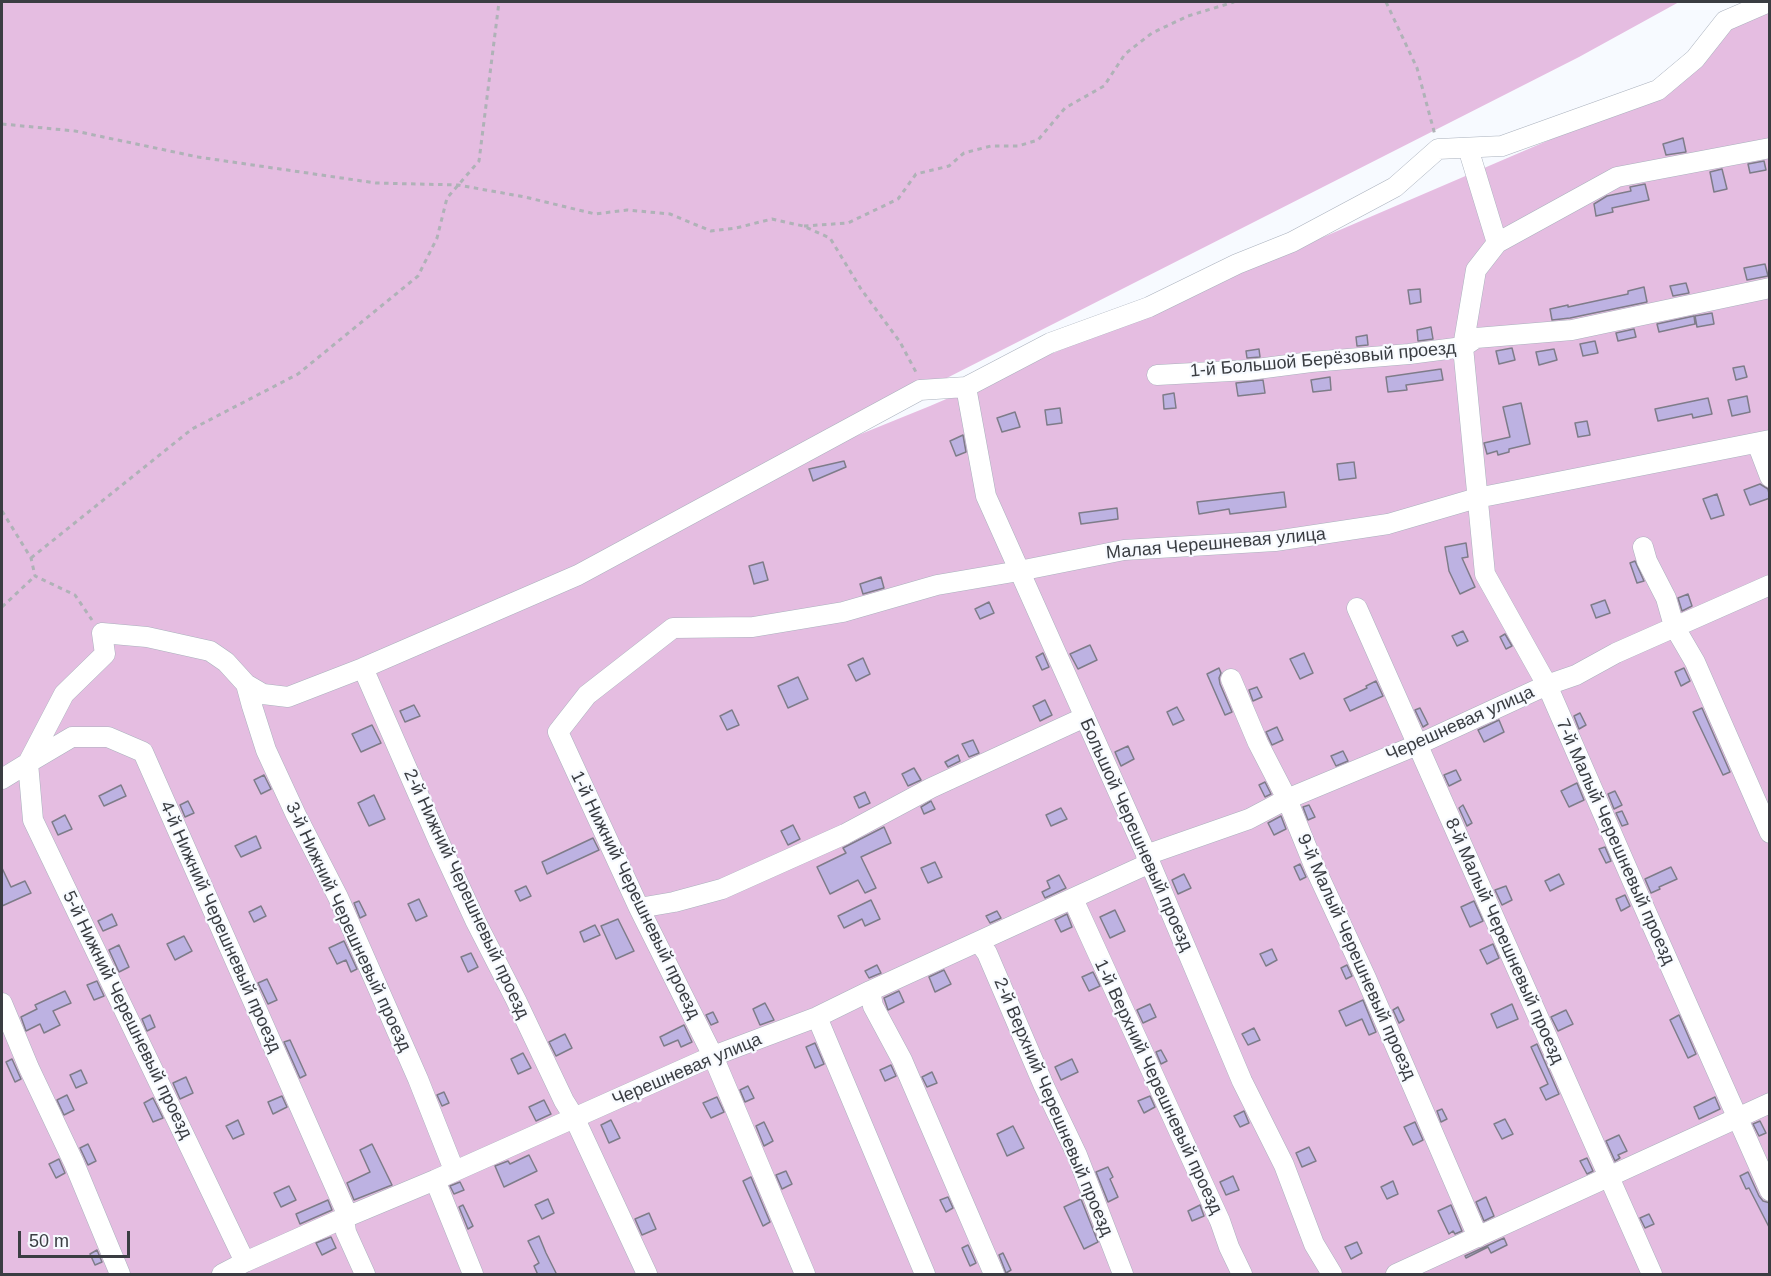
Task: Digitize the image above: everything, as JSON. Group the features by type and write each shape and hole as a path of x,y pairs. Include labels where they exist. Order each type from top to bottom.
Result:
{"lane":[{"path":"28,763 64,694 105,654 102,633 147,637 210,651 226,662 246,684 263,694 288,697 363,668 578,575 920,390 966,387 1050,343 1149,307 1237,264 1292,242 1395,187 1438,149 1502,146 1658,90 1695,59 1725,21 1769,2"},
{"path":"1468,148 1497,243 1617,177 1770,148"},
{"name":"7-й Малый Черешневый проезд","path":"1497,243 1476,270 1463,347 1485,574 1547,685 1770,1191"},
{"name":"1-й Большой Берёзовый проезд","path":"1157,375 1249,370 1463,347 1476,338 1572,330 1770,288"},
{"name":"Большой Черешневый проезд","path":"966,387 986,496 1148,859 1242,1081 1284,1165 1314,1244 1332,1275"},
{"path":"1763,442 1770,477"},
{"name":"Малая Черешневая улица","path":"558,732 587,695 673,628 753,627 843,612 937,585 1124,550 1275,541 1377,526 1478,498 1763,442"},
{"path":"1642,547 1666,598 1674,626 1695,662 1770,833"},
{"name":"Черешневая улица","path":"222,1275 346,1217 435,1180 713,1056 816,1017 1073,899 1148,859 1249,819 1287,799 1417,745 1547,685 1576,675 1674,626 1770,585"},
{"name":"8-й Малый Черешневый проезд","path":"1357,608 1652,1275"},
{"name":"2-й Нижний Черешневый проезд","path":"363,668 476,922 574,1117 647,1275"},
{"name":"9-й Малый Черешневый проезд","path":"1231,679 1258,743 1287,799 1315,868 1366,978 1478,1237"},
{"name":"3-й Нижний Черешневый проезд","path":"246,684 267,750 296,815 338,897 418,1078 454,1170"},
{"path":"639,908 674,902 722,889 845,834 931,788 1085,717"},
{"name":"1-й Нижний Черешневый проезд","path":"558,732 639,908 713,1056 805,1275"},
{"name":"4-й Нижний Черешневый проезд","path":"2,779 72,737 108,736 143,752 346,1217 346,1232 365,1275"},
{"name":"5-й Нижний Черешневый проезд","path":"28,763 33,820 246,1262"},
{"name":"1-й Верхний Черешневый проезд","path":"1073,899 1220,1221 1242,1275"},
{"name":"2-й Верхний Черешневый проезд","path":"979,942 987,953 1044,1086 1077,1155 1123,1275"},
{"path":"870,991 873,1006 902,1060 994,1275"},
{"path":"2,1003 29,1068 74,1163 120,1275"},
{"path":"816,1017 925,1275"},
{"path":"1396,1275 1770,1103"},
{"path":"435,1180 473,1275"}],"path":[{"path":"31,558 192,429 298,374 418,276 437,238 447,198 479,161 499,2"},
{"path":"803,226 848,223 898,199 916,174 949,166 964,153 991,146 1018,146 1038,140 1065,108 1104,86 1125,54 1152,33 1188,16 1234,2"},
{"path":"1386,2 1417,68 1438,149"},
{"path":"2,124 75,131 198,157 376,183 458,185 525,197 595,214 627,210 670,214 711,231 736,228 772,219 803,226 830,238 861,288 900,342 919,378 920,390"},
{"path":"2,511 31,558 35,576"},
{"path":"2,607 35,576"},
{"path":"35,576 75,595 102,633"}],"shaded area":[{"path":"2,2 1679,2 1579,57 935,384 856,436 1668,89 1721,31 1769,9 1769,1274 2,1274"}],"building":[{"path":"1683,138 1686,152 1666,155 1663,144"},
{"path":"1764,161 1766,170 1750,173 1748,164"},
{"path":"1722,169 1727,189 1714,192 1710,172"},
{"path":"1645,184 1649,200 1612,208 1613,212 1596,216 1594,204 1607,196 1631,191 1630,187"},
{"path":"1765,264 1768,276 1747,280 1744,268"},
{"path":"1686,283 1689,293 1673,296 1670,286"},
{"path":"1644,287 1647,302 1552,320 1550,309 1628,294 1628,291"},
{"path":"1420,289 1421,302 1410,304 1408,290"},
{"path":"1712,313 1714,324 1697,327 1695,316"},
{"path":"1694,316 1695,324 1659,332 1657,324"},
{"path":"1431,327 1433,339 1418,341 1417,330"},
{"path":"1634,329 1636,337 1618,341 1616,333"},
{"path":"1367,335 1368,345 1357,346 1356,337"},
{"path":"1595,341 1598,353 1583,356 1580,344"},
{"path":"1512,348 1515,360 1499,364 1496,351"},
{"path":"1259,349 1260,357 1247,358 1246,351"},
{"path":"1554,349 1557,360 1539,365 1536,352"},
{"path":"1744,366 1747,377 1736,380 1733,368"},
{"path":"1441,369 1443,380 1406,385 1407,390 1388,392 1386,377"},
{"path":"1330,377 1331,390 1313,392 1311,380"},
{"path":"1263,380 1265,393 1238,396 1236,383"},
{"path":"1174,393 1176,408 1164,409 1163,395"},
{"path":"1747,396 1750,412 1732,416 1728,400"},
{"path":"1708,398 1712,414 1693,418 1692,414 1658,421 1655,409"},
{"path":"1521,403 1530,444 1509,449 1509,452 1498,455 1497,451 1487,454 1484,443 1510,437 1503,407"},
{"path":"1060,408 1062,423 1047,425 1045,410"},
{"path":"1015,412 1020,427 1002,432 997,418"},
{"path":"1587,421 1590,435 1578,437 1575,423"},
{"path":"963,435 966,452 956,456 950,441"},
{"path":"844,461 846,467 813,481 809,469"},
{"path":"1354,462 1356,478 1339,480 1337,464"},
{"path":"1760,484 1768,489 1770,498 1750,505 1744,490"},
{"path":"1284,492 1286,507 1230,514 1229,509 1199,514 1197,502"},
{"path":"1717,494 1724,515 1711,519 1703,499"},
{"path":"1117,508 1118,519 1081,524 1079,513"},
{"path":"1466,543 1468,557 1462,558 1475,587 1460,594 1449,571 1445,547"},
{"path":"1635,561 1644,581 1637,583 1630,563"},
{"path":"763,562 768,580 754,584 749,566"},
{"path":"881,577 884,588 863,594 860,584"},
{"path":"1688,594 1692,606 1682,611 1678,598"},
{"path":"1605,600 1610,613 1596,618 1591,605"},
{"path":"989,602 994,613 980,619 975,609"},
{"path":"1463,631 1468,641 1457,646 1452,636"},
{"path":"1505,634 1512,646 1506,649 1500,637"},
{"path":"1090,645 1097,660 1078,669 1070,654"},
{"path":"1043,653 1049,667 1042,670 1036,657"},
{"path":"1304,653 1313,673 1300,679 1290,659"},
{"path":"863,658 870,674 856,681 848,665"},
{"path":"1219,668 1220,684 1232,712 1225,715 1207,674"},
{"path":"1684,668 1690,681 1681,686 1675,672"},
{"path":"798,677 808,699 788,708 778,686"},
{"path":"1376,681 1383,696 1350,711 1344,699"},
{"path":"1257,687 1262,697 1253,701 1249,690"},
{"path":"1045,700 1052,715 1040,721 1033,706"},
{"path":"414,705 420,716 405,722 400,711"},
{"path":"1177,707 1184,720 1173,725 1167,712"},
{"path":"1420,708 1428,724 1423,727 1415,710"},
{"path":"1702,708 1730,772 1723,775 1693,712"},
{"path":"732,710 739,725 727,730 720,716"},
{"path":"1580,713 1586,725 1579,729 1574,716"},
{"path":"1499,720 1504,732 1484,742 1478,730"},
{"path":"372,725 381,743 361,752 352,734"},
{"path":"1277,727 1283,740 1272,745 1266,732"},
{"path":"973,740 979,753 969,757 962,744"},
{"path":"1128,746 1134,759 1121,766 1115,752"},
{"path":"1343,751 1348,761 1336,766 1331,756"},
{"path":"958,755 960,761 948,767 945,762"},
{"path":"914,768 921,780 908,786 902,774"},
{"path":"1456,770 1461,780 1449,786 1444,775"},
{"path":"264,775 271,789 261,794 254,780"},
{"path":"1265,782 1271,794 1265,797 1259,785"},
{"path":"1577,783 1584,800 1569,807 1561,791"},
{"path":"121,785 126,796 104,806 99,796"},
{"path":"1615,791 1622,805 1614,809 1608,794"},
{"path":"865,792 870,803 859,808 854,797"},
{"path":"374,795 385,819 369,826 358,803"},
{"path":"188,801 194,813 185,817 180,805"},
{"path":"931,801 935,809 924,814 921,807"},
{"path":"1309,805 1315,817 1308,820 1303,807"},
{"path":"1463,805 1472,823 1467,826 1459,808"},
{"path":"1061,808 1067,819 1051,826 1046,815"},
{"path":"1622,811 1628,824 1622,826 1616,813"},
{"path":"65,815 72,829 58,835 52,822"},
{"path":"1281,816 1286,829 1274,835 1268,823"},
{"path":"793,825 800,839 788,845 781,831"},
{"path":"884,827 891,843 861,857 876,888 865,893 858,880 830,894 817,867 846,853 843,848"},
{"path":"256,836 261,848 241,857 235,846"},
{"path":"593,838 599,850 547,874 542,862"},
{"path":"1605,847 1611,861 1606,863 1599,849"},
{"path":"935,862 942,877 928,883 921,868"},
{"path":"1300,864 1306,877 1300,880 1294,867"},
{"path":"1671,867 1677,879 1651,893 1645,879"},
{"path":"2,868 11,887 25,881 31,893 2,906"},
{"path":"1184,874 1191,888 1178,894 1172,880"},
{"path":"1559,874 1564,884 1550,891 1545,881"},
{"path":"1059,875 1066,888 1045,898 1042,892 1050,888 1047,881"},
{"path":"526,886 531,896 520,901 515,891"},
{"path":"1506,886 1512,900 1502,905 1495,890"},
{"path":"1625,895 1630,906 1621,911 1616,899"},
{"path":"419,899 427,916 416,921 408,904"},
{"path":"871,900 880,919 865,926 862,919 844,928 838,916"},
{"path":"359,901 366,915 360,918 354,903"},
{"path":"1474,901 1483,921 1470,927 1461,907"},
{"path":"261,906 266,916 254,922 249,912"},
{"path":"1115,910 1125,931 1110,938 1100,917"},
{"path":"997,911 1001,918 990,923 986,916"},
{"path":"112,914 117,925 103,931 98,921"},
{"path":"1067,914 1072,927 1061,932 1055,920"},
{"path":"618,919 634,951 616,959 601,926"},
{"path":"595,925 600,935 584,942 580,932"},
{"path":"184,936 192,951 175,960 167,944"},
{"path":"344,941 357,969 351,972 346,960 337,964 329,948"},
{"path":"1493,944 1499,958 1487,964 1480,950"},
{"path":"119,945 129,967 119,972 109,950"},
{"path":"1272,949 1277,960 1266,966 1260,954"},
{"path":"471,953 478,967 468,972 461,957"},
{"path":"877,965 881,973 869,978 865,971"},
{"path":"1347,965 1352,976 1346,979 1341,968"},
{"path":"944,970 951,984 935,992 929,977"},
{"path":"1093,972 1100,986 1089,991 1082,977"},
{"path":"267,979 277,1000 268,1004 258,983"},
{"path":"97,981 104,996 94,1000 87,985"},
{"path":"65,991 71,1003 53,1011 60,1025 44,1033 40,1024 26,1031 21,1017 37,1009 35,1005"},
{"path":"899,991 904,1002 888,1010 884,998"},
{"path":"1363,1000 1376,1032 1369,1035 1362,1019 1346,1026 1339,1011"},
{"path":"765,1003 774,1020 760,1025 753,1009"},
{"path":"1150,1004 1156,1017 1143,1023 1137,1010"},
{"path":"1512,1004 1518,1019 1497,1028 1491,1014"},
{"path":"1398,1007 1404,1020 1399,1023 1393,1010"},
{"path":"1566,1010 1573,1024 1558,1031 1551,1017"},
{"path":"713,1012 718,1022 711,1025 706,1015"},
{"path":"150,1015 155,1027 147,1031 142,1019"},
{"path":"1679,1015 1696,1054 1688,1058 1670,1020"},
{"path":"684,1025 692,1042 681,1047 678,1040 664,1046 660,1037"},
{"path":"1254,1028 1260,1040 1248,1045 1242,1034"},
{"path":"565,1034 572,1048 556,1056 549,1042"},
{"path":"290,1040 306,1075 300,1078 284,1042"},
{"path":"815,1043 824,1064 815,1068 806,1047"},
{"path":"1537,1044 1559,1094 1546,1100 1540,1088 1548,1084 1531,1047"},
{"path":"1161,1050 1167,1061 1161,1064 1156,1052"},
{"path":"523,1053 531,1068 518,1074 511,1059"},
{"path":"12,1059 21,1079 15,1082 6,1062"},
{"path":"1072,1059 1078,1072 1061,1080 1055,1067"},
{"path":"891,1065 896,1076 885,1081 880,1070"},
{"path":"81,1070 87,1083 76,1088 70,1075"},
{"path":"932,1072 937,1083 927,1087 922,1077"},
{"path":"186,1077 193,1093 180,1099 173,1083"},
{"path":"748,1086 754,1098 745,1102 740,1090"},
{"path":"444,1092 449,1103 442,1106 437,1095"},
{"path":"67,1095 74,1110 64,1115 57,1100"},
{"path":"282,1096 287,1107 273,1114 268,1102"},
{"path":"1150,1096 1155,1107 1144,1113 1138,1101"},
{"path":"717,1097 724,1112 711,1118 703,1103"},
{"path":"1715,1097 1720,1109 1699,1119 1694,1107"},
{"path":"153,1098 163,1118 153,1122 144,1103"},
{"path":"544,1100 551,1114 536,1121 529,1107"},
{"path":"1442,1109 1447,1119 1441,1122 1437,1111"},
{"path":"1244,1111 1249,1123 1240,1127 1234,1116"},
{"path":"1505,1119 1513,1134 1502,1139 1494,1124"},
{"path":"238,1120 244,1134 233,1139 226,1126"},
{"path":"611,1120 620,1138 609,1143 601,1125"},
{"path":"1760,1121 1766,1133 1759,1136 1753,1124"},
{"path":"764,1122 773,1141 764,1146 756,1126"},
{"path":"1415,1122 1423,1140 1413,1145 1404,1127"},
{"path":"1013,1126 1024,1148 1007,1156 997,1134"},
{"path":"1619,1135 1627,1151 1618,1155 1620,1158 1615,1161 1606,1141"},
{"path":"88,1144 96,1161 88,1165 80,1148"},
{"path":"372,1144 392,1185 354,1200 347,1183 370,1172 360,1150"},
{"path":"1309,1147 1316,1161 1302,1167 1296,1153"},
{"path":"529,1155 537,1171 504,1187 495,1166 508,1161 510,1164"},
{"path":"1587,1158 1593,1171 1587,1174 1580,1161"},
{"path":"59,1159 65,1173 56,1178 49,1164"},
{"path":"1108,1167 1113,1177 1110,1179 1118,1197 1108,1202 1096,1172"},
{"path":"786,1171 792,1184 782,1189 776,1175"},
{"path":"1748,1172 1759,1196 1763,1201 1770,1203 1770,1229 1749,1188 1746,1189 1740,1176"},
{"path":"1233,1176 1239,1190 1226,1195 1220,1182"},
{"path":"751,1177 770,1222 763,1226 743,1181"},
{"path":"1393,1181 1398,1194 1387,1199 1381,1187"},
{"path":"460,1182 464,1190 454,1194 450,1186"},
{"path":"289,1186 296,1200 281,1207 274,1193"},
{"path":"948,1197 953,1208 946,1212 940,1200"},
{"path":"1486,1197 1494,1216 1484,1221 1476,1202"},
{"path":"548,1199 554,1213 542,1219 535,1205"},
{"path":"1081,1199 1098,1242 1084,1249 1064,1207"},
{"path":"328,1200 332,1210 300,1224 296,1214"},
{"path":"463,1205 473,1226 468,1229 459,1207"},
{"path":"1200,1205 1204,1216 1192,1221 1188,1211"},
{"path":"1451,1205 1462,1231 1455,1234 1453,1231 1449,1234 1438,1211"},
{"path":"649,1213 656,1229 642,1235 635,1219"},
{"path":"1649,1214 1654,1224 1645,1228 1640,1218"},
{"path":"539,1236 557,1275 538,1275 534,1266 539,1263 528,1241"},
{"path":"331,1237 336,1248 322,1255 316,1243"},
{"path":"1504,1238 1507,1245 1491,1253 1488,1247 1466,1258 1465,1256"},
{"path":"1357,1242 1362,1253 1351,1259 1345,1247"},
{"path":"968,1245 976,1263 970,1266 962,1248"},
{"path":"97,1250 102,1262 95,1265 90,1254"},
{"path":"1003,1253 1011,1270 1006,1273 999,1255"}]}
